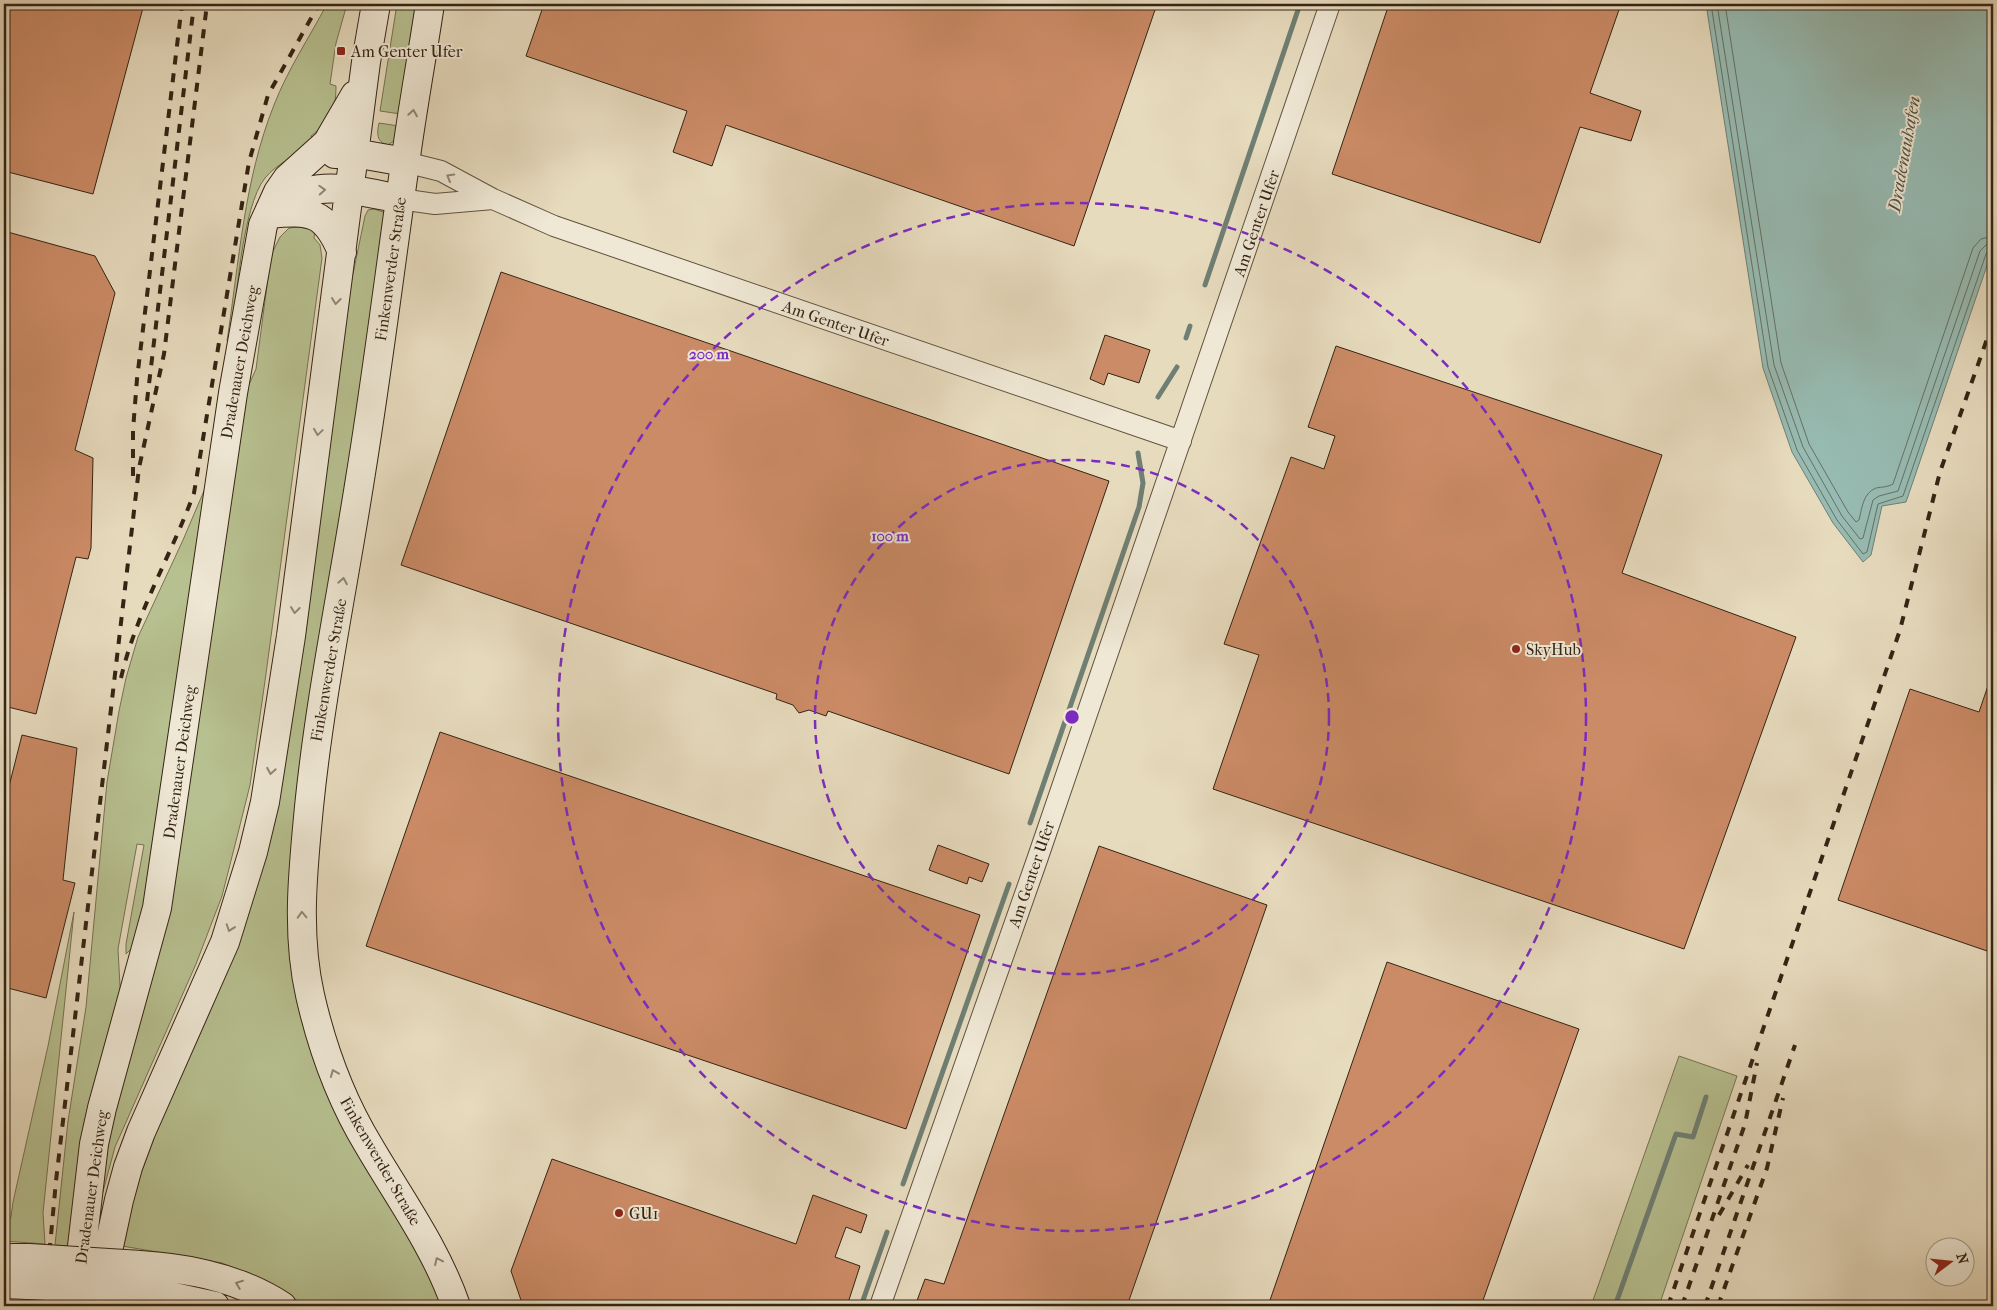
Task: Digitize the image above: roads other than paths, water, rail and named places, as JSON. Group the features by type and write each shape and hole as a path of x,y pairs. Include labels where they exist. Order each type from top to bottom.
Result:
{"main road":[{"path":"118,1287 108,1251 128,1167 141,1132 225,942 253,852 265,802 290,645 363,81 376,4"},
{"name":"Finkenwerder Straße","path":"430,4 405,162 361,477 315,746 301,908 303,952 309,992 319,1032 332,1071 367,1143 435,1255 456,1306"},
{"name":"Dradenauer Deichweg","path":"74,1306 94,1144 102,1108 157,908 233,393 260,238 267,214 287,179 327,143 363,81"},
{"path":"313,157 354,153 405,162"},
{"path":"267,214 296,196 308,191 323,189 349,190 400,199"},
{"path":"267,214 308,213 321,220 334,233 342,252"},
{"path":"16,1258 118,1287 215,1306"},
{"path":"16,1285 118,1287 167,1266 199,1272 238,1283 282,1306"}],"street":[{"name":"Am Genter Ufer","path":"880,1306 1181,441 1330,4"},
{"name":"Am Genter Ufer","path":"405,162 440,171 493,199 554,226 1181,441"},
{"name":"Am Genter Ufer","path":"400,199 435,204 493,199"}],"water":[{"name":"Dradenauhafen","path":"1706,4 1993,4 1993,248 1906,502 1882,506 1871,555 1863,562 1833,523 1792,452 1763,368"}],"waterway":[{"path":"1205,285 1300,4"},
{"path":"1186,338 1190,326"},
{"path":"1158,397 1177,367"},
{"path":"1030,823 1139,507 1143,483 1138,453"},
{"path":"903,1184 1009,884"},
{"path":"1615,1306 1676,1134 1693,1137 1706,1097"},
{"path":"861,1306 887,1232"}],"railway":[{"path":"133,476 133,430 137,379 182,4"},
{"path":"147,401 194,4"},
{"path":"49,1306 50,1246 56,1181 139,468 164,354 207,4"},
{"path":"121,678 145,608 194,493 249,162 268,95 319,4"},
{"path":"1668,1306 1900,630 1940,472 1993,322"},
{"path":"1705,1306 1795,1045"},
{"path":"1682,1306 1745,1124 1757,1063"},
{"path":"1718,1306 1767,1168 1783,1098"},
{"path":"1719,1215 1748,1165"}],"place":[{"name":"Am Genter Ufer","path":"341,51"},
{"name":"SkyHub","path":"1516,649"},
{"name":"GU1","path":"619,1213"}]}
